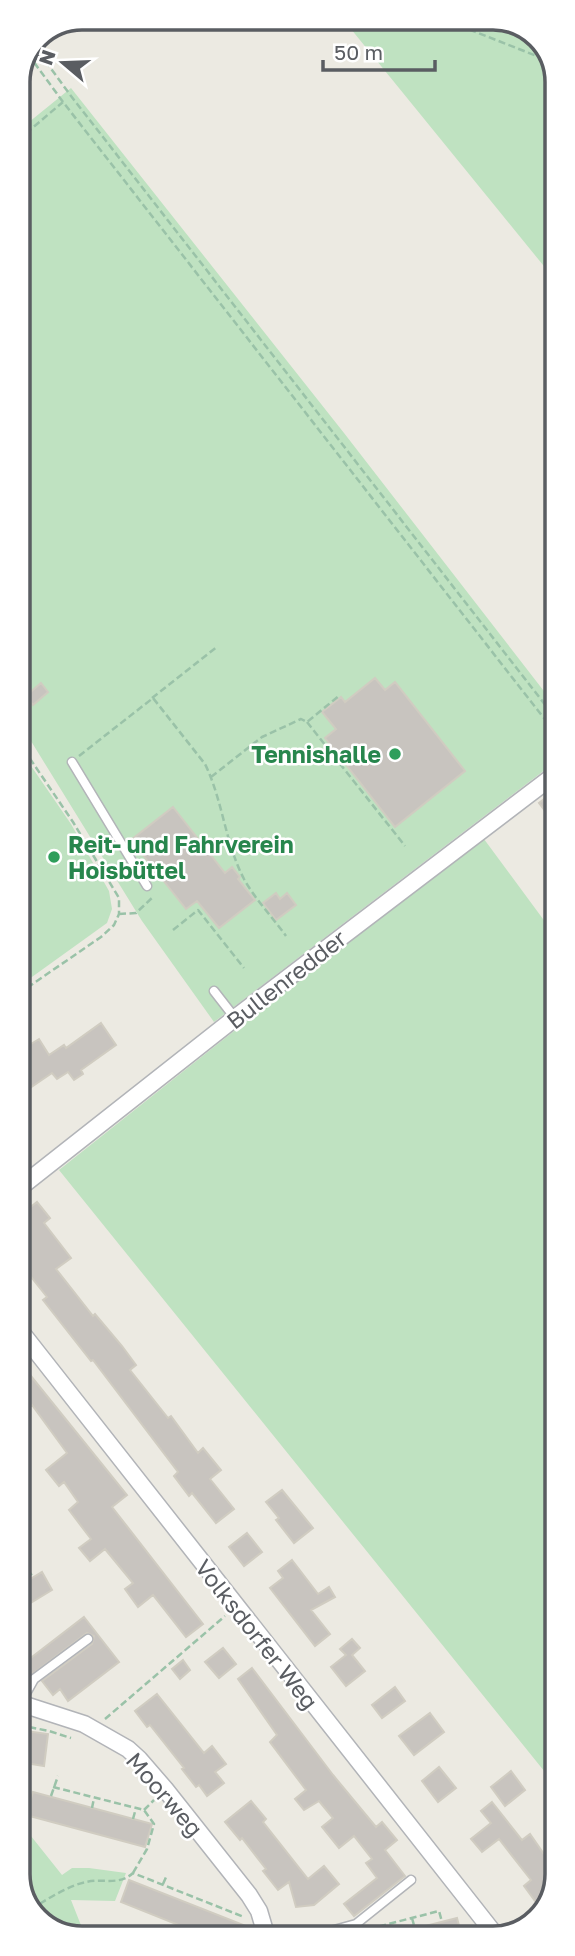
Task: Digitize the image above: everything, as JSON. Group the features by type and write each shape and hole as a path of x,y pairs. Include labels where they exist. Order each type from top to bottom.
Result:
{"street":[{"name":"Bullenredder","path":"30,1180 235,1018 545,782"},
{"name":"Volksdorfer Weg","path":"30,1343 488,1926"},
{"name":"Moorweg","path":"30,1707 95,1729 113,1738 139,1759 249,1895 263,1926"}],"lane":[{"path":"72,762 147,886"},
{"path":"214,991 235,1018"},
{"path":"30,1686 34,1679 88,1639"},
{"path":"349,1926 356,1924 411,1880"}],"path":[{"path":"471,30 538,57"},
{"path":"39,52 545,705"},
{"path":"34,62 545,718"},
{"path":"30,130 63,102"},
{"path":"72,762 218,646"},
{"path":"307,722 340,695"},
{"path":"92,746 153,698"},
{"path":"153,698 205,764 227,835 245,881 286,936"},
{"path":"211,777 262,737 301,719 307,722 405,846"},
{"path":"30,759 73,822 119,898 114,925 102,937 30,986"},
{"path":"118,914 136,913 153,897"},
{"path":"173,930 198,910 244,968"},
{"path":"30,1573 33,1577"},
{"path":"95,1729 235,1607"},
{"path":"30,1728 71,1738"},
{"path":"51,1796 58,1776"},
{"path":"39,1904 75,1885 89,1881 114,1882 127,1879 147,1849 154,1824 144,1810 53,1787"},
{"path":"92,1808 94,1798"},
{"path":"133,1819 136,1808"},
{"path":"133,1873 254,1926"},
{"path":"163,1884 167,1875"},
{"path":"380,1926 439,1911 442,1922"},
{"path":"412,1918 414,1926"},
{"path":"356,1924 362,1926"}],"green space":[{"path":"352,30 497,30 519,37 535,50 543,65 545,81 545,267"},
{"path":"71,88 545,693 545,770 214,1022 142,921 30,739 30,121"},
{"name":"Reit- und Fahrverein Hoisbüttel","path":"30,764 71,824 109,891 112,909 107,923 30,978"},
{"path":"481,835 545,922 545,1772 59,1170"},
{"path":"30,1835 62,1875 72,1868 126,1873 115,1901 71,1900 81,1926 62,1922 40,1906 31,1885"}],"building":[{"name":"Tennishalle","path":"375,678 385,690 395,682 465,771 395,827 325,738 336,729 322,712 341,697 345,702"},
{"path":"41,683 48,692 33,705 30,693"},
{"path":"545,798 545,811 539,803"},
{"path":"173,807 225,873 232,867 255,900 219,928 197,901 186,909 131,840"},
{"path":"276,893 280,899 287,893 296,905 276,920 263,903"},
{"path":"101,1023 116,1045 81,1070 83,1074 74,1080 68,1072 57,1079 52,1073 30,1088 30,1045 39,1039 49,1055 64,1045 66,1048"},
{"path":"37,1202 50,1218 44,1223 71,1258 56,1269 93,1316 95,1314 122,1346 136,1365 130,1370 168,1418 171,1416 198,1453 203,1448 221,1470 210,1479 234,1509 216,1523 192,1493 189,1496 174,1476 178,1472 93,1360 91,1361 43,1300 47,1297 30,1276 30,1208"},
{"path":"30,1375 127,1495 112,1507 203,1624 186,1637 153,1595 138,1607 125,1589 133,1583 105,1549 90,1561 79,1548 91,1539 69,1510 78,1502 64,1482 59,1486 46,1470 67,1453 32,1405 30,1407"},
{"path":"282,1490 313,1528 294,1543 266,1502"},
{"path":"247,1533 262,1552 244,1566 229,1547"},
{"path":"292,1560 318,1594 329,1587 335,1597 311,1610 330,1634 315,1646 270,1588 283,1578 278,1571"},
{"path":"42,1572 52,1590 30,1603 30,1579"},
{"path":"84,1617 119,1662 68,1701 60,1689 53,1695 42,1681 92,1644 94,1636 87,1633 30,1676 30,1659"},
{"path":"352,1639 360,1648 352,1655 365,1671 346,1686 331,1667 346,1655 340,1649"},
{"path":"223,1648 236,1664 219,1678 205,1662"},
{"path":"183,1660 190,1670 180,1679 172,1669"},
{"path":"252,1668 376,1827 382,1822 397,1840 385,1850 405,1876 354,1916 344,1904 377,1878 366,1863 372,1859 354,1836 339,1848 322,1827 333,1818 319,1801 304,1810 295,1799 306,1790 270,1742 277,1735 238,1679"},
{"path":"395,1687 405,1701 382,1718 372,1705"},
{"path":"157,1694 204,1753 212,1746 226,1764 215,1772 224,1783 207,1796 199,1785 196,1787 150,1725 147,1727 135,1711"},
{"path":"430,1713 444,1732 414,1755 399,1736"},
{"path":"30,1732 48,1734 44,1766 30,1764"},
{"path":"439,1767 456,1788 438,1802 422,1781"},
{"path":"511,1771 525,1790 505,1806 491,1787"},
{"path":"33,1792 152,1824 145,1847 30,1816"},
{"path":"251,1801 266,1819 263,1822 308,1879 324,1866 339,1884 314,1905 296,1907 289,1882 278,1890 242,1838 240,1840 225,1822"},
{"path":"492,1802 522,1840 530,1834 545,1856 545,1881 537,1903 524,1886 531,1880 499,1839 482,1852 471,1839 491,1823 481,1811"},
{"path":"129,1880 246,1926 181,1926 121,1902"},
{"path":"457,1918 459,1926 426,1926"}],"place":[{"name":"Tennishalle","path":"395,754"},
{"name":"Reit- und Fahrverein Hoisbüttel","path":"54,857"}]}
